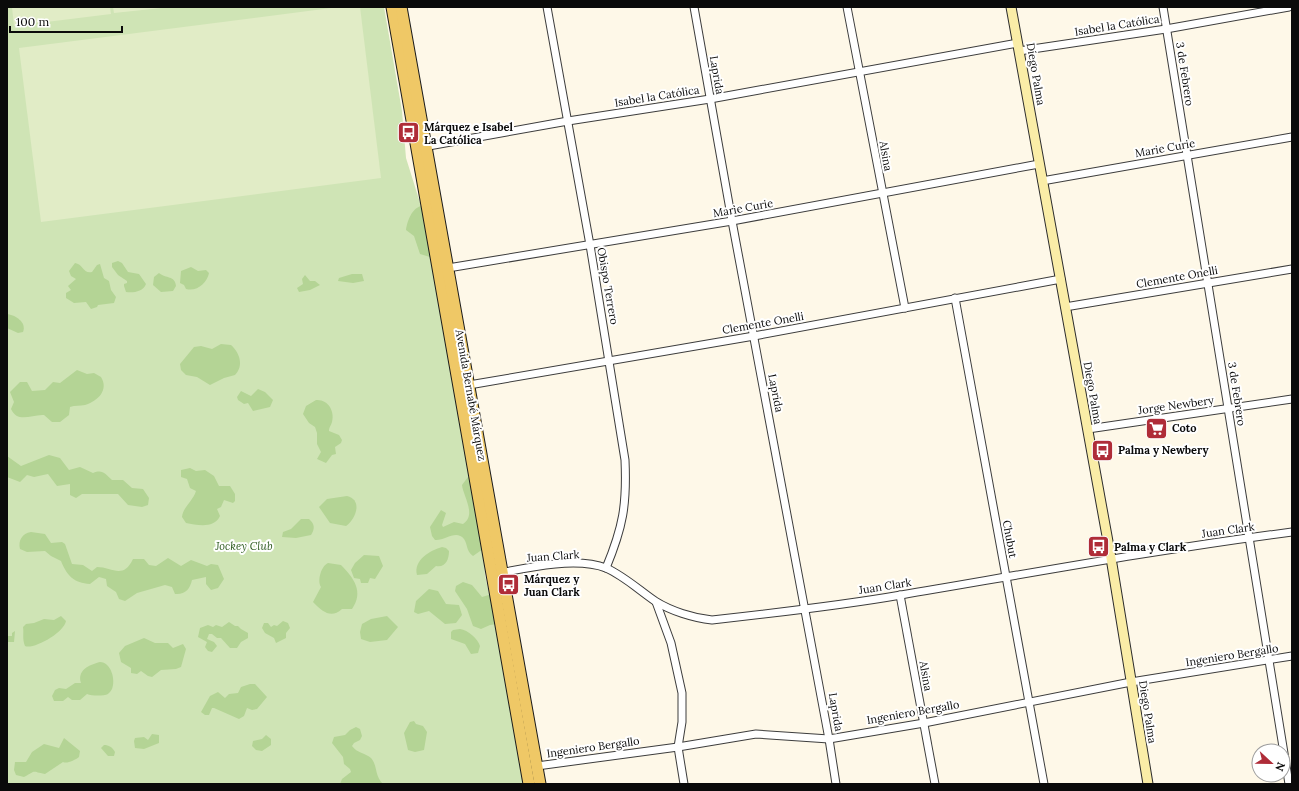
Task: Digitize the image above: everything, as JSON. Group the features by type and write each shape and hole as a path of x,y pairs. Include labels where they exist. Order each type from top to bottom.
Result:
{"main road":[{"name":"Avenida Bernabé Márquez","path":"392,7 448,268 469,385 529,784"},
{"name":"Avenida Bernabé Márquez","path":"401,7 422,147 497,573 540,784"},
{"name":"Diego Palma","path":"1011,7 1111,558 1148,784"}],"street":[{"name":"Obispo Terrero","path":"547,7 590,245 625,460 627,493 617,542 606,568"},
{"name":"Laprida","path":"694,7 732,221 806,610 836,784"},
{"name":"Alsina","path":"847,7 905,308"},
{"name":"3 de Febrero","path":"1163,7 1289,784"},
{"name":"Isabel la Católica","path":"422,147 568,121 710,99 859,72 1018,47 1166,29 1289,7"},
{"name":"Marie Curie","path":"1042,181 1292,136"},
{"name":"Marie Curie","path":"448,268 732,221 1040,164"},
{"name":"Clemente Onelli","path":"1065,307 1292,269"},
{"name":"Clemente Onelli","path":"469,385 610,362 1061,279"},
{"name":"Chubut","path":"955,298 1044,784"},
{"name":"Jorge Newbery","path":"1088,429 1292,399"},
{"name":"Juan Clark","path":"497,573 568,564 588,564 606,568 656,602 698,619 712,620 806,610 1111,558 1292,532"},
{"name":"Alsina","path":"900,595 935,784"},
{"path":"656,602 671,643 682,693 682,722 678,747 684,784"},
{"name":"Ingeniero Bergallo","path":"537,766 678,747 756,734 829,739 1131,682 1292,656"}],"green space":[{"name":"Jockey Club","path":"7,7 384,7 402,111 406,158 422,209 482,528 485,575 494,617 523,784 7,784"},
{"path":"12,7 110,7 111,14 14,26"},
{"path":"113,7 171,7 114,13"},
{"path":"339,7 360,7 381,178 41,222 19,48"},
{"path":"422,206 432,256 430,257 420,254 414,236 406,230 409,219 415,209"},
{"path":"118,261 122,263 128,272 139,274 146,284 143,289 135,292 126,292 124,284 127,283 127,281 118,275 112,267 112,263"},
{"path":"75,263 80,265 87,272 92,272 97,265 100,264 104,278 109,281 111,290 116,297 114,303 98,305 97,307 91,309 86,302 74,303 66,298 66,293 71,290 68,286 76,279 71,276 69,271"},
{"path":"191,267 198,271 206,270 209,273 208,277 201,286 190,290 186,289 184,285 180,283 181,271"},
{"path":"159,273 174,280 176,286 173,291 161,292 153,285 154,277"},
{"path":"352,274 362,274 364,281 353,283 338,281 339,278"},
{"path":"305,275 310,281 315,281 320,285 310,290 299,292 297,288 303,284 302,279"},
{"path":"7,314 17,317 22,322 24,328 23,332 18,333 7,328"},
{"path":"221,344 231,345 239,356 240,364 235,375 224,378 210,385 197,377 186,375 181,370 180,364 194,347 201,346 212,349"},
{"path":"77,370 87,374 94,373 101,377 104,386 103,391 94,401 85,405 70,407 69,415 60,422 52,422 44,415 21,417 14,414 11,409 14,402 10,392 20,382 27,382 32,391 45,390 53,382 60,383"},
{"path":"258,389 265,392 273,400 270,407 253,411 248,403 244,404 238,400 237,397 241,391 251,396"},
{"path":"316,400 324,401 330,406 333,418 329,431 339,435 342,440 341,443 335,447 336,454 332,455 326,463 317,459 321,452 317,444 317,433 315,427 309,423 303,414 306,406"},
{"path":"49,455 60,458 69,470 80,467 93,473 102,472 112,480 123,480 132,488 143,489 149,498 148,505 142,507 128,505 118,494 82,494 76,498 70,495 70,484 57,486 48,474 34,477 27,475 20,482 7,477 7,456 21,466"},
{"path":"190,468 196,471 205,470 214,476 219,486 230,486 235,494 235,501 233,503 224,500 221,507 217,509 220,516 214,523 195,525 186,523 182,517 184,510 193,498 196,491 190,488 187,479 181,477 181,470"},
{"path":"468,477 472,477 483,549 473,556 469,552 464,539 461,536 454,535 435,540 432,536 430,527 441,510 446,513 442,525 443,527 454,522 463,524 467,520 469,511 462,485"},
{"path":"347,496 355,501 356,510 353,519 346,526 330,523 319,507 327,499"},
{"path":"301,519 309,519 312,523 314,529 311,535 296,538 282,537 283,532 291,529"},
{"path":"31,532 45,534 51,543 62,542 65,544 72,564 83,565 92,571 97,567 121,571 129,565 133,559 144,559 149,565 156,566 168,558 181,566 191,560 207,566 211,564 218,565 224,579 218,588 211,590 206,584 206,577 192,580 188,589 182,594 175,594 172,587 165,585 137,593 125,601 119,599 116,592 107,586 106,579 99,577 90,584 80,582 69,575 61,561 45,551 27,552 20,549 21,538 25,534"},
{"path":"442,547 449,551 446,563 442,566 436,566 427,574 417,575 416,570 420,560 428,553"},
{"path":"364,555 379,556 383,566 375,579 370,578 368,583 361,583 360,579 354,578 351,570 355,563"},
{"path":"328,563 341,565 353,580 356,586 357,597 356,603 352,609 342,609 334,614 331,614 320,609 313,602 321,587 319,581 323,567"},
{"path":"463,582 472,585 482,597 492,594 497,624 481,629 473,626 467,609 455,591 456,586"},
{"path":"429,589 438,591 446,604 459,605 462,615 456,623 445,624 429,611 418,614 414,612 416,601"},
{"path":"61,616 66,621 60,631 48,640 41,643 29,647 25,646 23,627 26,624 44,619 54,620"},
{"path":"387,616 398,627 387,640 370,642 361,639 360,632 362,624 371,619"},
{"path":"283,621 288,623 290,628 286,633 286,638 276,643 274,638 265,633 262,628 264,623 268,623 271,627 274,625 277,626"},
{"path":"229,622 248,633 248,638 241,642 237,648 230,648 221,638 217,638 212,634 209,634 207,639 214,642 217,646 212,652 208,651 205,647 207,642 198,637 200,628 208,625 213,627 216,625 222,627"},
{"path":"460,629 472,635 477,641 480,646 478,653 471,654 465,644 451,639 451,632 453,630"},
{"path":"15,631 14,642 8,642 7,636 12,636 12,633"},
{"path":"144,638 155,643 168,643 173,648 183,644 186,649 181,667 176,669 161,670 152,677 141,671 137,674 131,673 131,668 121,662 119,653 125,646"},
{"path":"100,662 107,665 112,672 113,685 112,690 108,694 98,696 87,694 80,700 72,700 68,697 63,701 54,701 52,696 55,690 59,688 66,689 75,683 81,683 80,678 82,671"},
{"path":"255,684 267,697 257,709 252,710 247,708 244,716 239,719 214,708 212,708 209,715 205,715 201,712 210,696 218,692 225,698 229,694 238,693 241,687"},
{"path":"414,721 416,724 423,726 427,732 424,750 415,752 408,750 404,733 410,722"},
{"path":"356,727 360,729 362,736 360,740 352,746 356,750 371,758 375,764 378,777 383,784 340,784 342,779 351,772 350,769 344,764 343,757 332,743 334,737 345,735"},
{"path":"152,734 159,735 159,743 144,749 135,748 135,738 144,737 148,740"},
{"path":"266,735 271,739 271,745 262,751 256,750 252,746 253,741 262,739"},
{"path":"64,738 80,751 79,757 69,762 63,762 45,774 34,772 24,777 16,775 14,770 15,762 26,762 32,752 44,744 59,748"},
{"path":"104,745 113,749 115,752 114,756 108,756 101,748"}],"place":[{"name":"Márquez e Isabel La Católica","path":"408,133"},
{"name":"Coto","path":"1157,428"},
{"name":"Palma y Newbery","path":"1102,450"},
{"name":"Palma y Clark","path":"1098,547"},
{"name":"Márquez y Juan Clark","path":"508,585"}]}
